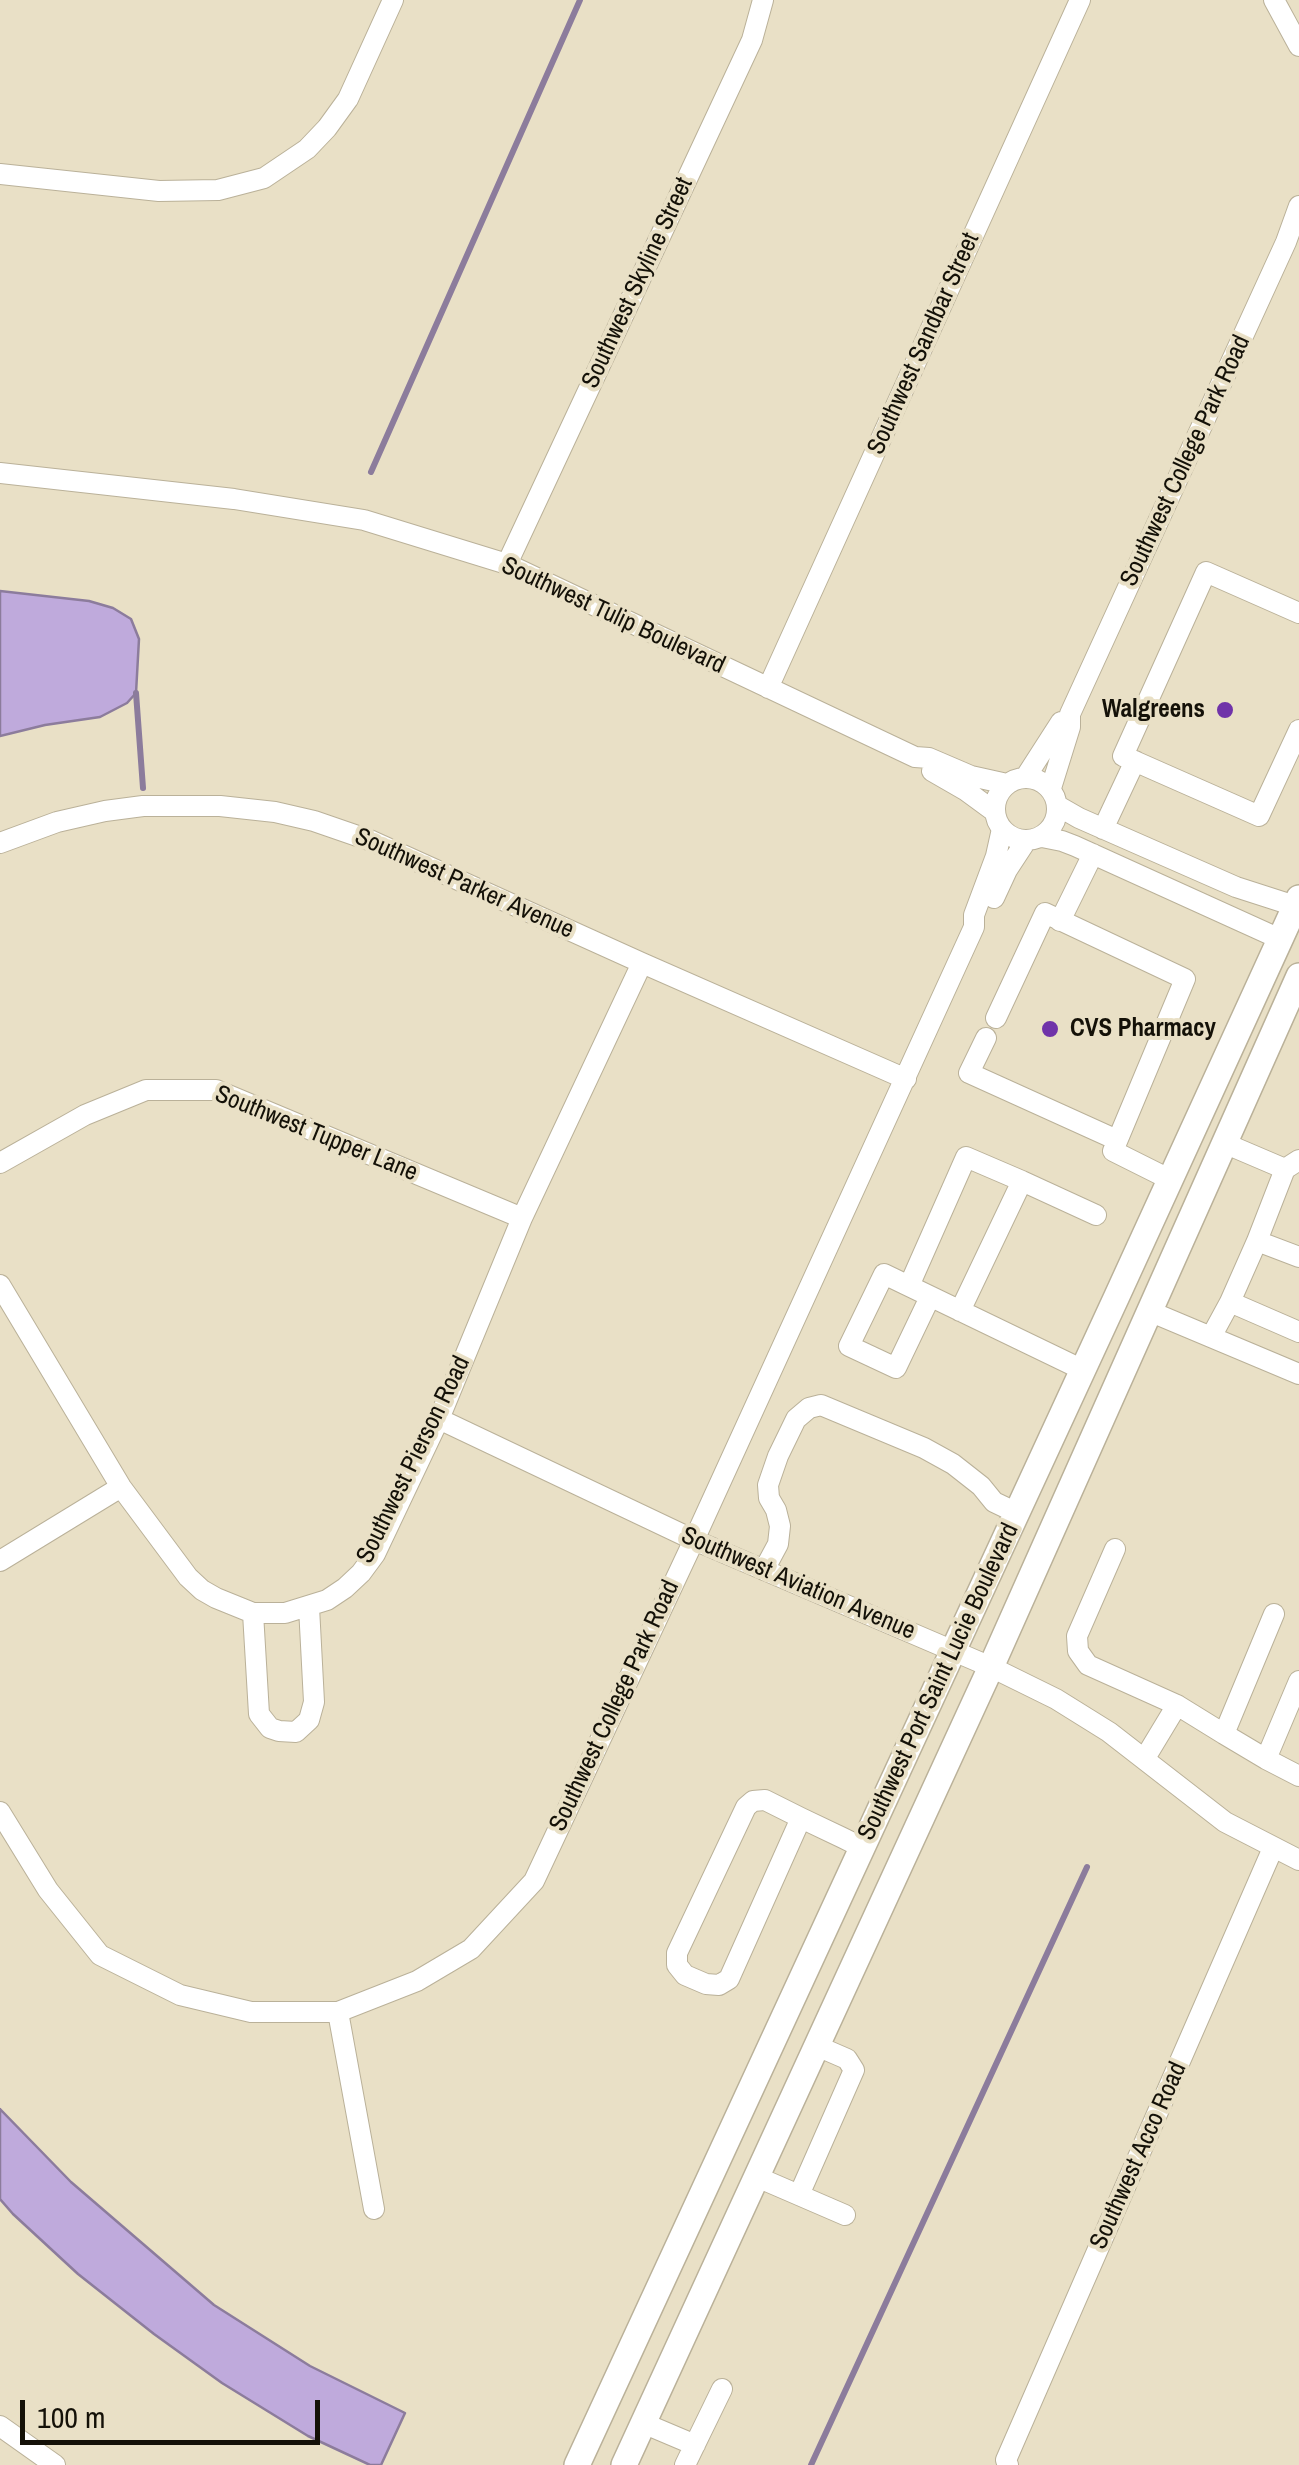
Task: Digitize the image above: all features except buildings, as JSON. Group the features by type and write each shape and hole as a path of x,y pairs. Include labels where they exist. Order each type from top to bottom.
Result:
{"main road":[{"name":"Southwest Port Saint Lucie Boulevard","path":"577,2465 954,1651 1006,1508 1084,1370 1171,1180 1290,944 1298,904"},
{"name":"Southwest Port Saint Lucie Boulevard","path":"624,2465 991,1667 1299,976"}],"street":[{"path":"0,174 159,191 218,190 264,178 307,149 327,128 348,99 393,0"},
{"name":"Southwest Skyline Street","path":"507,564 752,40 764,0"},
{"name":"Southwest Sandbar Street","path":"768,688 1080,0"},
{"path":"1274,0 1293,21 1299,46"},
{"name":"Southwest College Park Road","path":"1016,781 1070,714 1299,206"},
{"name":"Southwest Tulip Boulevard","path":"0,473 234,499 364,520 507,564 916,757 971,776 1016,781"},
{"path":"1299,613 1206,572 1123,756 1258,816 1299,730"},
{"name":"Southwest College Park Road","path":"1054,797 1070,714"},
{"name":"Southwest Tulip Boulevard","path":"916,757 924,767 965,790 998,821"},
{"path":"1104,829 1135,762"},
{"path":"1290,944 1062,840 1016,838 998,821 999,794 1016,781 1044,783 1069,813 1236,887 1298,904"},
{"path":"1034,839 1054,823 1054,797"},
{"name":"Southwest Parker Avenue","path":"0,843 57,822 143,806 220,806 314,821 372,841 906,1079"},
{"name":"Southwest College Park Road","path":"974,928 974,915 996,856 998,821"},
{"name":"Southwest College Park Road","path":"0,1812 48,1890 100,1955 180,1995 250,2012 338,2012 417,1981 471,1948 534,1880 974,928 984,919 1007,870 1034,839"},
{"path":"1060,921 1093,854"},
{"path":"996,1018 1045,913 1185,979 1113,1151 1171,1180"},
{"name":"Southwest Pierson Road","path":"0,1286 122,1487 188,1577 216,1598 253,1613 284,1614 328,1600 346,1588 375,1554 439,1419 522,1218 642,964"},
{"path":"986,1038 970,1074 1117,1140"},
{"name":"Southwest Tupper Lane","path":"0,1163 85,1116 146,1090 216,1090 522,1218"},
{"path":"1211,1337 1291,1177 1224,1144"},
{"path":"909,1286 966,1156 1096,1215"},
{"path":"960,1311 1022,1181"},
{"path":"1257,1241 1299,1256"},
{"path":"930,1296 896,1368 849,1346 884,1274 930,1296 960,1311 1084,1370"},
{"path":"1230,1302 1299,1332"},
{"path":"1149,1312 1299,1374"},
{"path":"764,1570 778,1544 780,1526 768,1485 796,1419 820,1405 953,1464 1006,1508"},
{"name":"Southwest Aviation Avenue","path":"439,1419 694,1540 991,1667 1056,1700 1109,1732 1225,1822 1299,1860"},
{"path":"0,1561 122,1487"},
{"path":"1115,1549 1078,1636 1078,1651 1088,1665 1176,1705 1299,1776"},
{"path":"253,1613 259,1714 270,1728 296,1732 309,1720 314,1702 309,1608"},
{"path":"1224,1734 1274,1614"},
{"path":"1266,1760 1299,1681"},
{"path":"1144,1758 1176,1705"},
{"path":"801,1818 729,1980 719,1985 706,1984 685,1975 677,1966 677,1953 746,1807 753,1800 765,1800 863,1848"},
{"name":"Southwest Acco Road","path":"1008,2465 1006,2460 1273,1848"},
{"path":"338,2012 374,2209"},
{"path":"799,2195 854,2070 847,2059 817,2046"},
{"path":"756,2177 845,2215"},
{"path":"685,2465 722,2390"},
{"path":"643,2423 694,2445"},
{"path":"0,2426 55,2465"}],"shaded area":[{"path":"0,591 89,601 113,608 131,619 139,639 136,693 127,703 100,717 0,736"},
{"path":"0,2109 71,2182 214,2305 310,2366 405,2413 381,2465 370,2465 308,2436 222,2383 78,2274 13,2214 0,2199"}],"waterway":[{"path":"371,472 580,0"},
{"path":"136,693 143,788"},
{"path":"811,2465 1087,1867"}],"place":[{"name":"Walgreens","path":"1225,710"},
{"name":"CVS Pharmacy","path":"1050,1029"}]}
